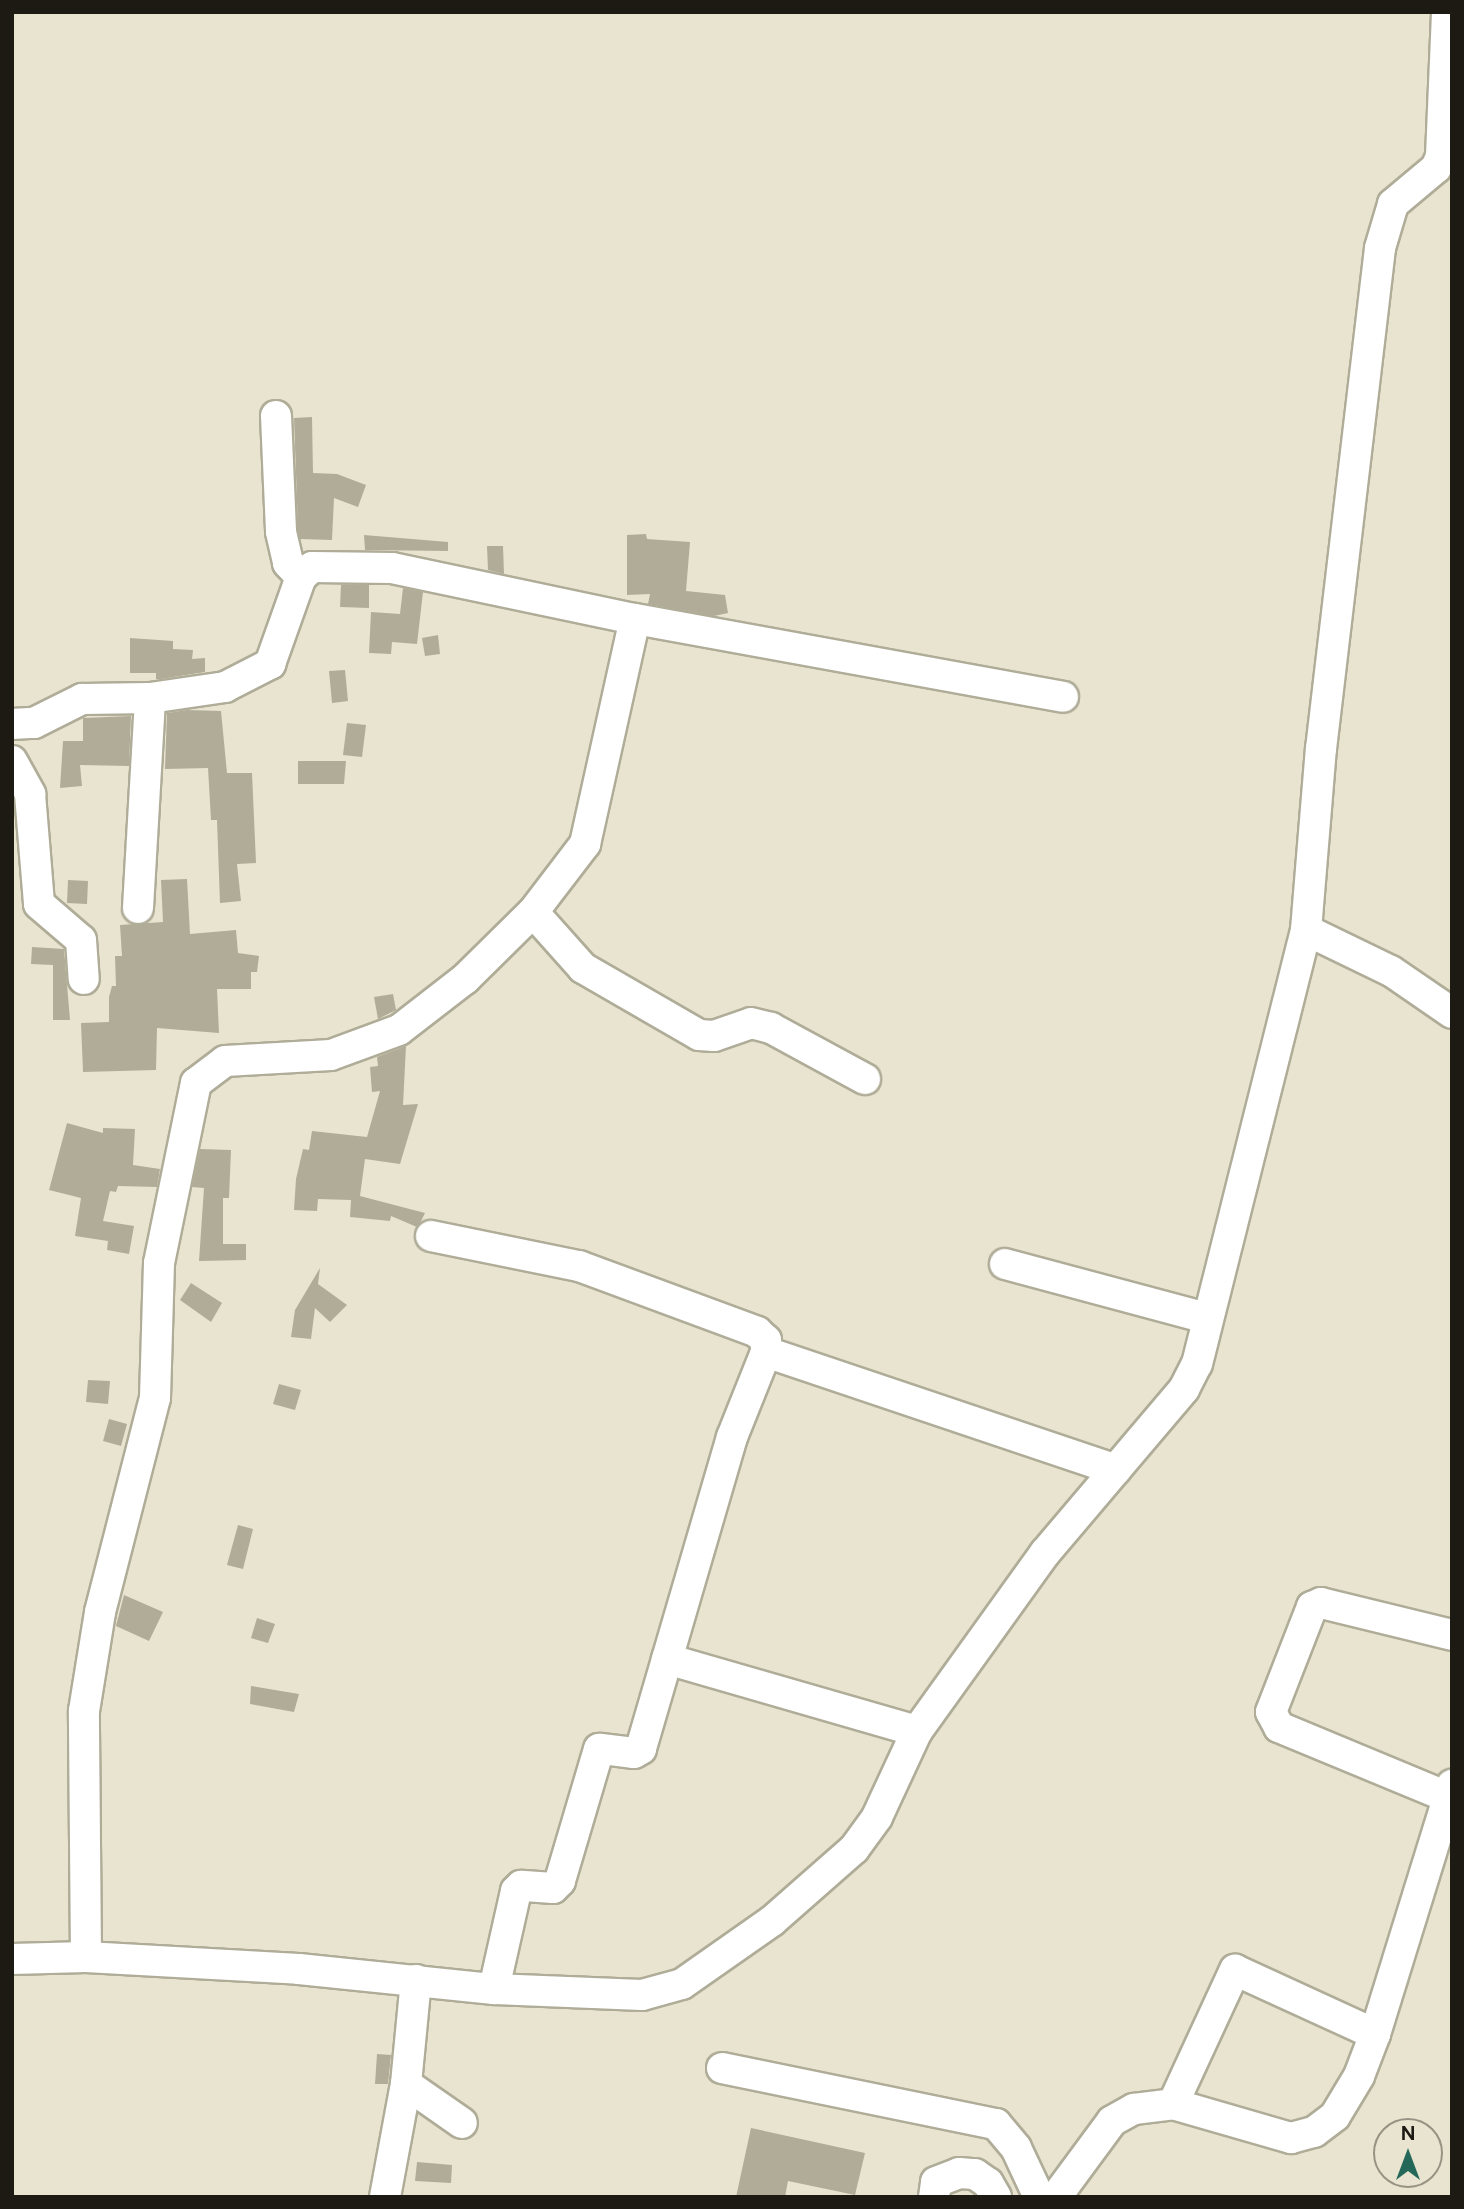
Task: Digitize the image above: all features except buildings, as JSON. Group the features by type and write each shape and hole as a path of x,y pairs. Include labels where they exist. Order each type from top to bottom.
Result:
{"street":[{"path":"12,1959 86,1958 416,1980 494,1989 642,1994 682,1984 772,1922 854,1849 877,1817 917,1731 1045,1553 1192,1379 1306,930 1321,750 1380,248 1393,204 1443,163 1447,12"},
{"path":"276,416 281,532 288,563 301,577"},
{"path":"12,724 34,723 82,699 150,698 225,687 270,664 301,577 312,567 392,568 635,619 1063,697"},
{"path":"86,1958 84,1711 100,1612 155,1398 159,1263 196,1083 225,1062 331,1055 399,1030 465,979 533,912 585,844 635,619"},
{"path":"138,908 150,698"},
{"path":"12,761 30,794 39,904 81,940 84,979"},
{"path":"533,912 583,968 699,1035 715,1036 751,1023 771,1028 865,1080"},
{"path":"1306,930 1391,971 1452,1013"},
{"path":"431,1236 579,1266 757,1332 766,1340 766,1352 732,1437 641,1749 634,1753 601,1746 557,1886 521,1886 516,1891 494,1989"},
{"path":"1005,1264 1207,1318"},
{"path":"766,1352 1116,1471"},
{"path":"1056,2197 1112,2121 1134,2109 1173,2104 1291,2138 1314,2132 1347,2099 1375,2034 1451,1791 1279,1727 1271,1712 1312,1607 1321,1602 1452,1635"},
{"path":"667,1659 917,1731"},
{"path":"1173,2104 1235,1970 1375,2034"},
{"path":"385,2197 406,2084 416,1980"},
{"path":"722,2068 996,2124 1016,2148 1039,2197"},
{"path":"406,2084 462,2123"},
{"path":"934,2197 936,2182 959,2173 975,2174 988,2183 996,2197"}]}
